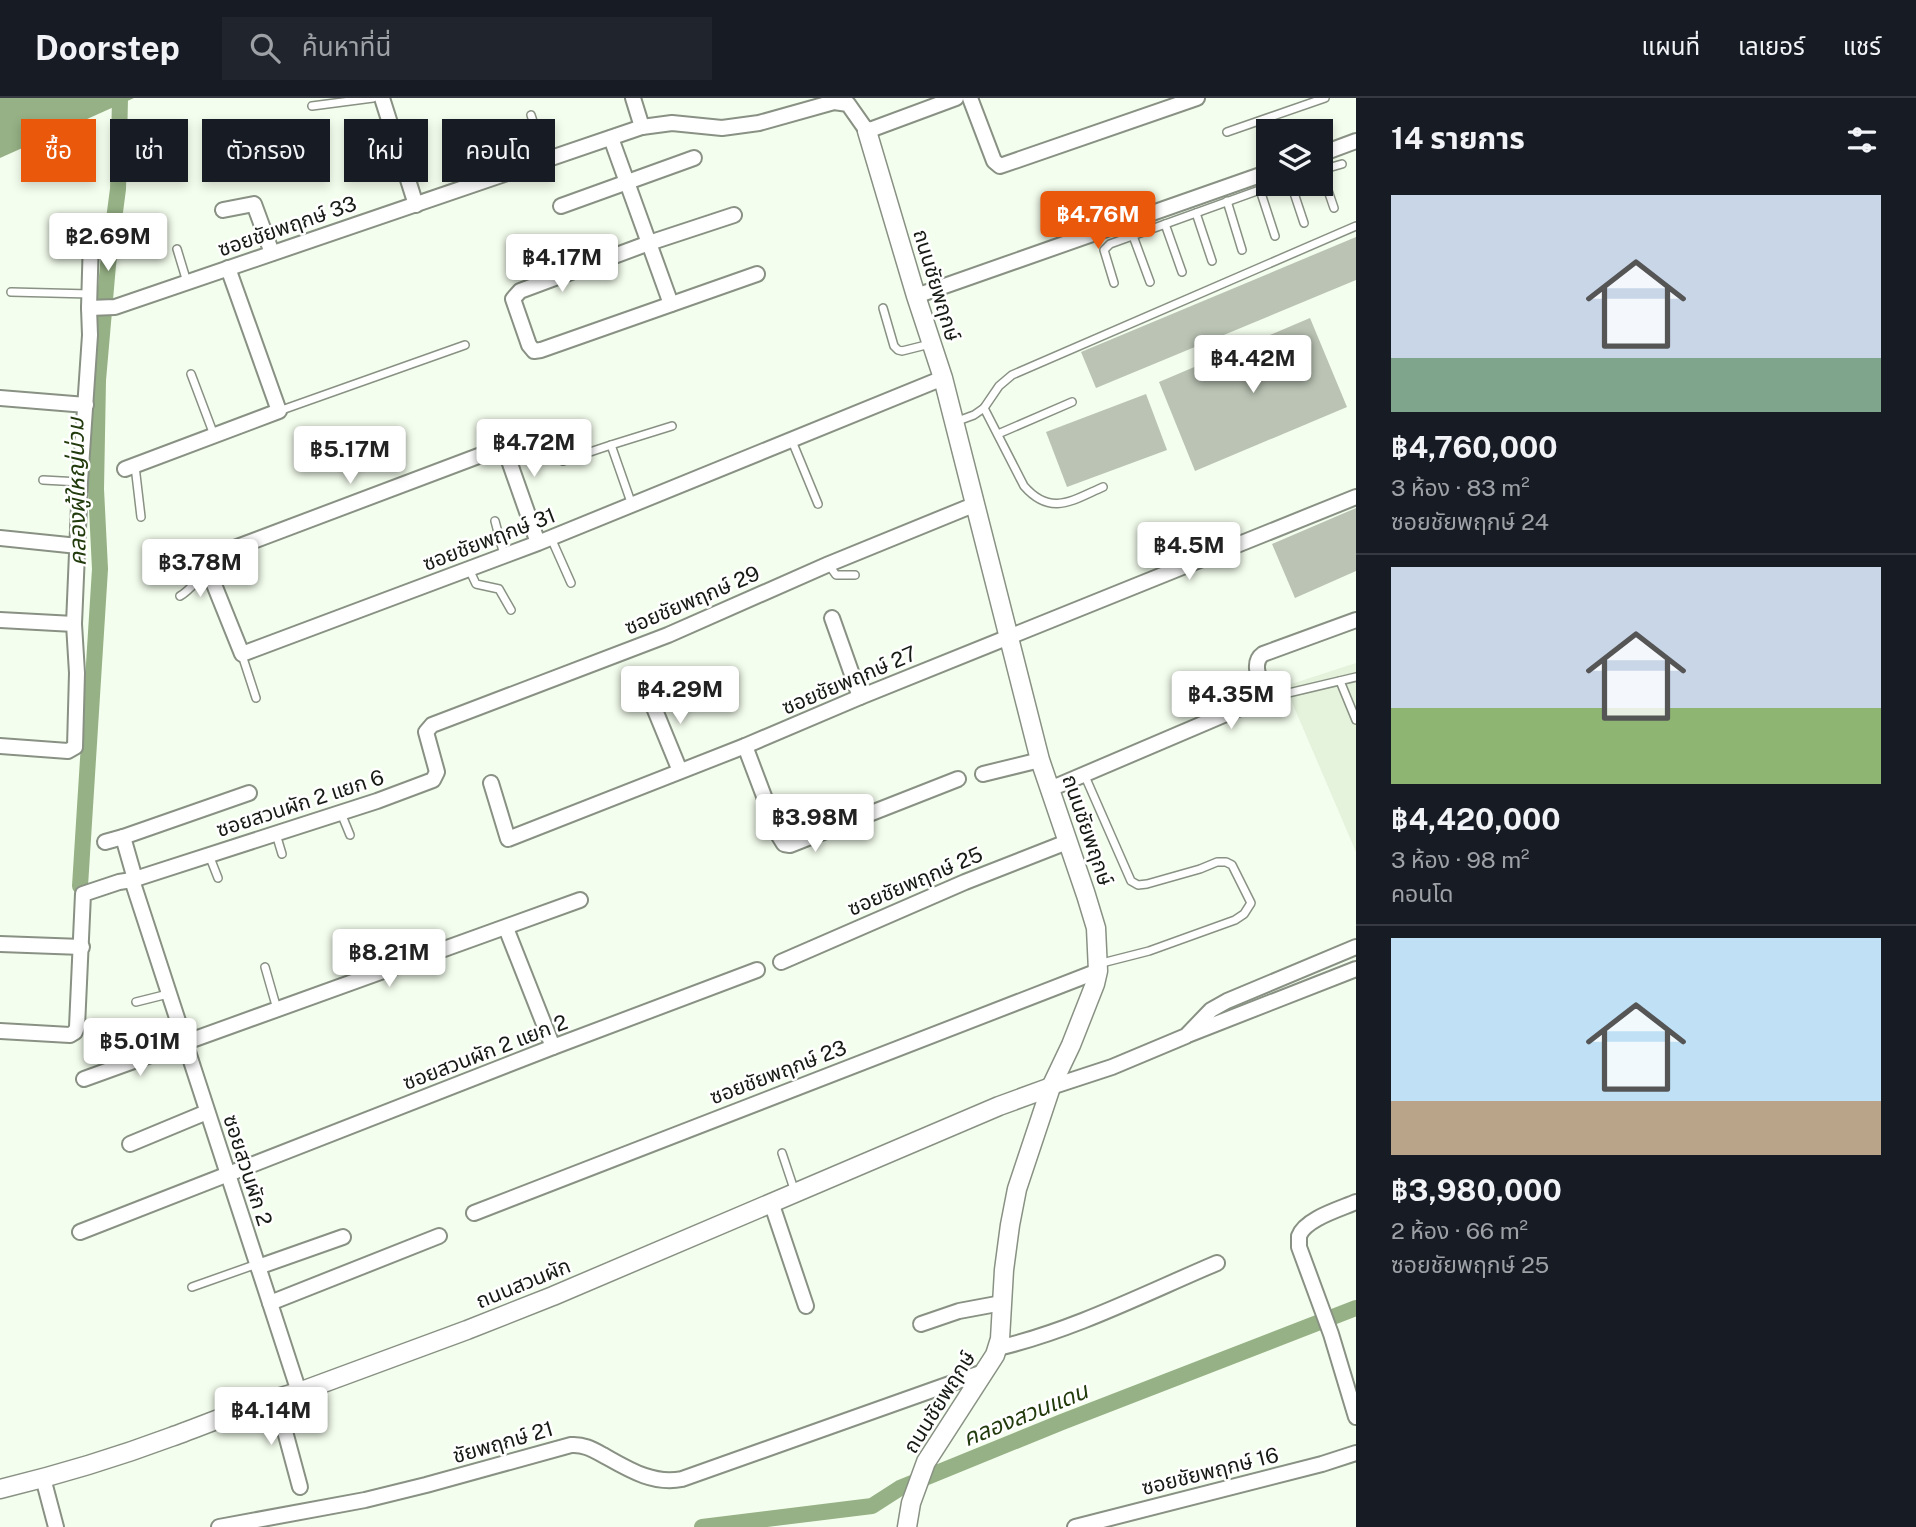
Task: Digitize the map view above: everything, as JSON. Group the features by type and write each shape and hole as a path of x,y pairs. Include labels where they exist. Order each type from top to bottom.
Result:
{"street":[{"path":"382,98 416,205"},
{"path":"633,98 642,127"},
{"path":"867,131 956,98"},
{"path":"970,98 994,161 1000,166 1197,98"},
{"name":"ซอยชัยพฤกษ์ 33","path":"555,156 642,127 672,123 722,128 738,126 759,123 834,102 848,104 867,131"},
{"name":"ถนนชัยพฤกษ์","path":"867,131 943,378 1040,760 1096,928 1098,968 1095,984 1071,1045 1051,1087 1017,1189 1004,1270 998,1348 986,1371 926,1462 911,1503 907,1527"},
{"path":"611,138 671,304"},
{"path":"1333,150 1356,141"},
{"path":"561,206 694,158"},
{"path":"916,296 1256,177"},
{"name":"ซอยชัยพฤกษ์ 33","path":"94,305 115,307 480,182"},
{"path":"223,210 254,204 271,253"},
{"path":"734,215 520,291 513,299 529,345 534,351 541,350 757,274"},
{"path":"0,746 68,751 75,747 77,673 74,624 80,482 94,305 91,237"},
{"path":"130,467 279,411 228,268"},
{"name":"ซอยชัยพฤกษ์ 31","path":"242,654 545,541 943,378"},
{"path":"0,398 86,405"},
{"path":"242,654 207,571 207,562 216,555 497,449 503,450 508,458 545,541"},
{"name":"ซอยชัยพฤกษ์ 27","path":"491,783 508,839 745,746 1356,497"},
{"name":"ซอยชัยพฤกษ์ 29","path":"426,733 432,724 668,635 829,564 976,504"},
{"path":"0,538 78,546"},
{"path":"832,618 860,697"},
{"path":"0,620 74,624"},
{"path":"1050,789 1268,698 1257,668 1258,658 1356,620"},
{"path":"648,693 680,771"},
{"name":"ซอยสวนผัก 2 แยก 6","path":"82,947 83,894 341,813 433,780 437,772 426,733"},
{"path":"745,746 784,845 790,845 958,779"},
{"path":"983,774 1040,760"},
{"path":"105,842 249,793"},
{"name":"ซอยสวนผัก 2","path":"122,837 168,994 299,1392"},
{"name":"ซอยชัยพฤกษ์ 25","path":"781,962 965,882 1067,842"},
{"path":"85,1079 580,900"},
{"path":"506,928 553,1047"},
{"path":"0,944 82,947 75,1032 70,1035 0,1031"},
{"path":"1186,1036 1211,1010 1227,1001 1356,947"},
{"name":"ซอยชัยพฤกษ์ 23","path":"474,1213 1098,968"},
{"path":"1051,1087 1112,1066 1356,969"},
{"name":"ซอยสวนผัก 2 แยก 2","path":"80,1232 757,970"},
{"name":"ถนนสวนผัก","path":"0,1489 153,1444 467,1330 999,1106 1051,1087"},
{"path":"130,1144 207,1112"},
{"path":"771,1202 806,1306"},
{"path":"1356,1202 1316,1219 1304,1228 1299,1237 1299,1247 1351,1385 1356,1417"},
{"path":"270,1303 439,1236"},
{"path":"258,1265 343,1237"},
{"path":"998,1348 1092,1316 1217,1263"},
{"path":"921,1324 959,1311 1002,1303"},
{"name":"ชัยพฤกษ์ 21","path":"219,1527 365,1500 571,1445 583,1446 636,1473 665,1481 682,1479 986,1371"},
{"path":"276,1398 300,1488"},
{"name":"ซอยชัยพฤกษ์ 16","path":"1074,1527 1356,1453"},
{"path":"43,1478 56,1527"}],"lane":[{"path":"312,106 373,98"},
{"path":"1227,132 1325,98"},
{"path":"531,115 532,119"},
{"path":"1333,167 1342,164"},
{"path":"1114,283 1104,250 1110,244 1256,191"},
{"path":"1262,196 1275,236"},
{"path":"1295,196 1304,223"},
{"path":"1330,196 1334,208"},
{"path":"1227,201 1242,250"},
{"path":"1196,213 1212,261"},
{"path":"1165,224 1182,272"},
{"path":"954,422 974,415 984,408 999,386 1022,370 1356,226"},
{"path":"1133,236 1150,282"},
{"path":"177,249 187,282"},
{"path":"11,292 94,305"},
{"path":"883,308 894,346 898,350 931,343"},
{"path":"279,411 465,345"},
{"path":"191,374 215,436"},
{"path":"998,434 1072,402"},
{"path":"984,408 1024,486 1031,494 1048,503 1059,505 1103,487"},
{"path":"563,461 671,426"},
{"path":"792,441 818,504"},
{"path":"611,445 632,506"},
{"path":"130,467 142,517"},
{"path":"43,480 80,482"},
{"path":"495,522 505,556"},
{"path":"545,541 570,583"},
{"path":"829,564 836,575 855,575"},
{"path":"468,569 476,584 499,589 510,610"},
{"path":"180,596 207,571"},
{"path":"242,654 256,698"},
{"path":"1268,698 1356,677"},
{"path":"1340,681 1356,720"},
{"path":"1084,774 1131,881 1138,885 1147,884 1217,862 1226,862 1232,865 1251,903 1244,914 1235,920 1098,968"},
{"path":"341,813 350,835"},
{"path":"276,834 282,854"},
{"path":"209,855 218,878"},
{"path":"265,967 278,1010"},
{"path":"136,1002 168,994"},
{"path":"782,1153 796,1192"},
{"path":"192,1287 258,1265"}],"shaded area":[{"path":"0,98 134,98 87,119 21,119 21,149 0,158"},
{"path":"1356,663 1356,852 1285,686"}],"building":[{"path":"1356,237 1356,280 1096,388 1081,352"},
{"path":"1310,318 1347,407 1195,471 1159,382"},
{"path":"1146,394 1167,450 1067,487 1046,432"},
{"path":"1356,508 1356,571 1295,598 1272,544"}],"waterway":[{"name":"คลองผู้ใหญ่น่วม","path":"80,886 100,569 96,489 98,380 118,189 120,98"},
{"name":"คลองสวนแดน","path":"702,1527 872,1506 900,1488 1356,1308"}]}
